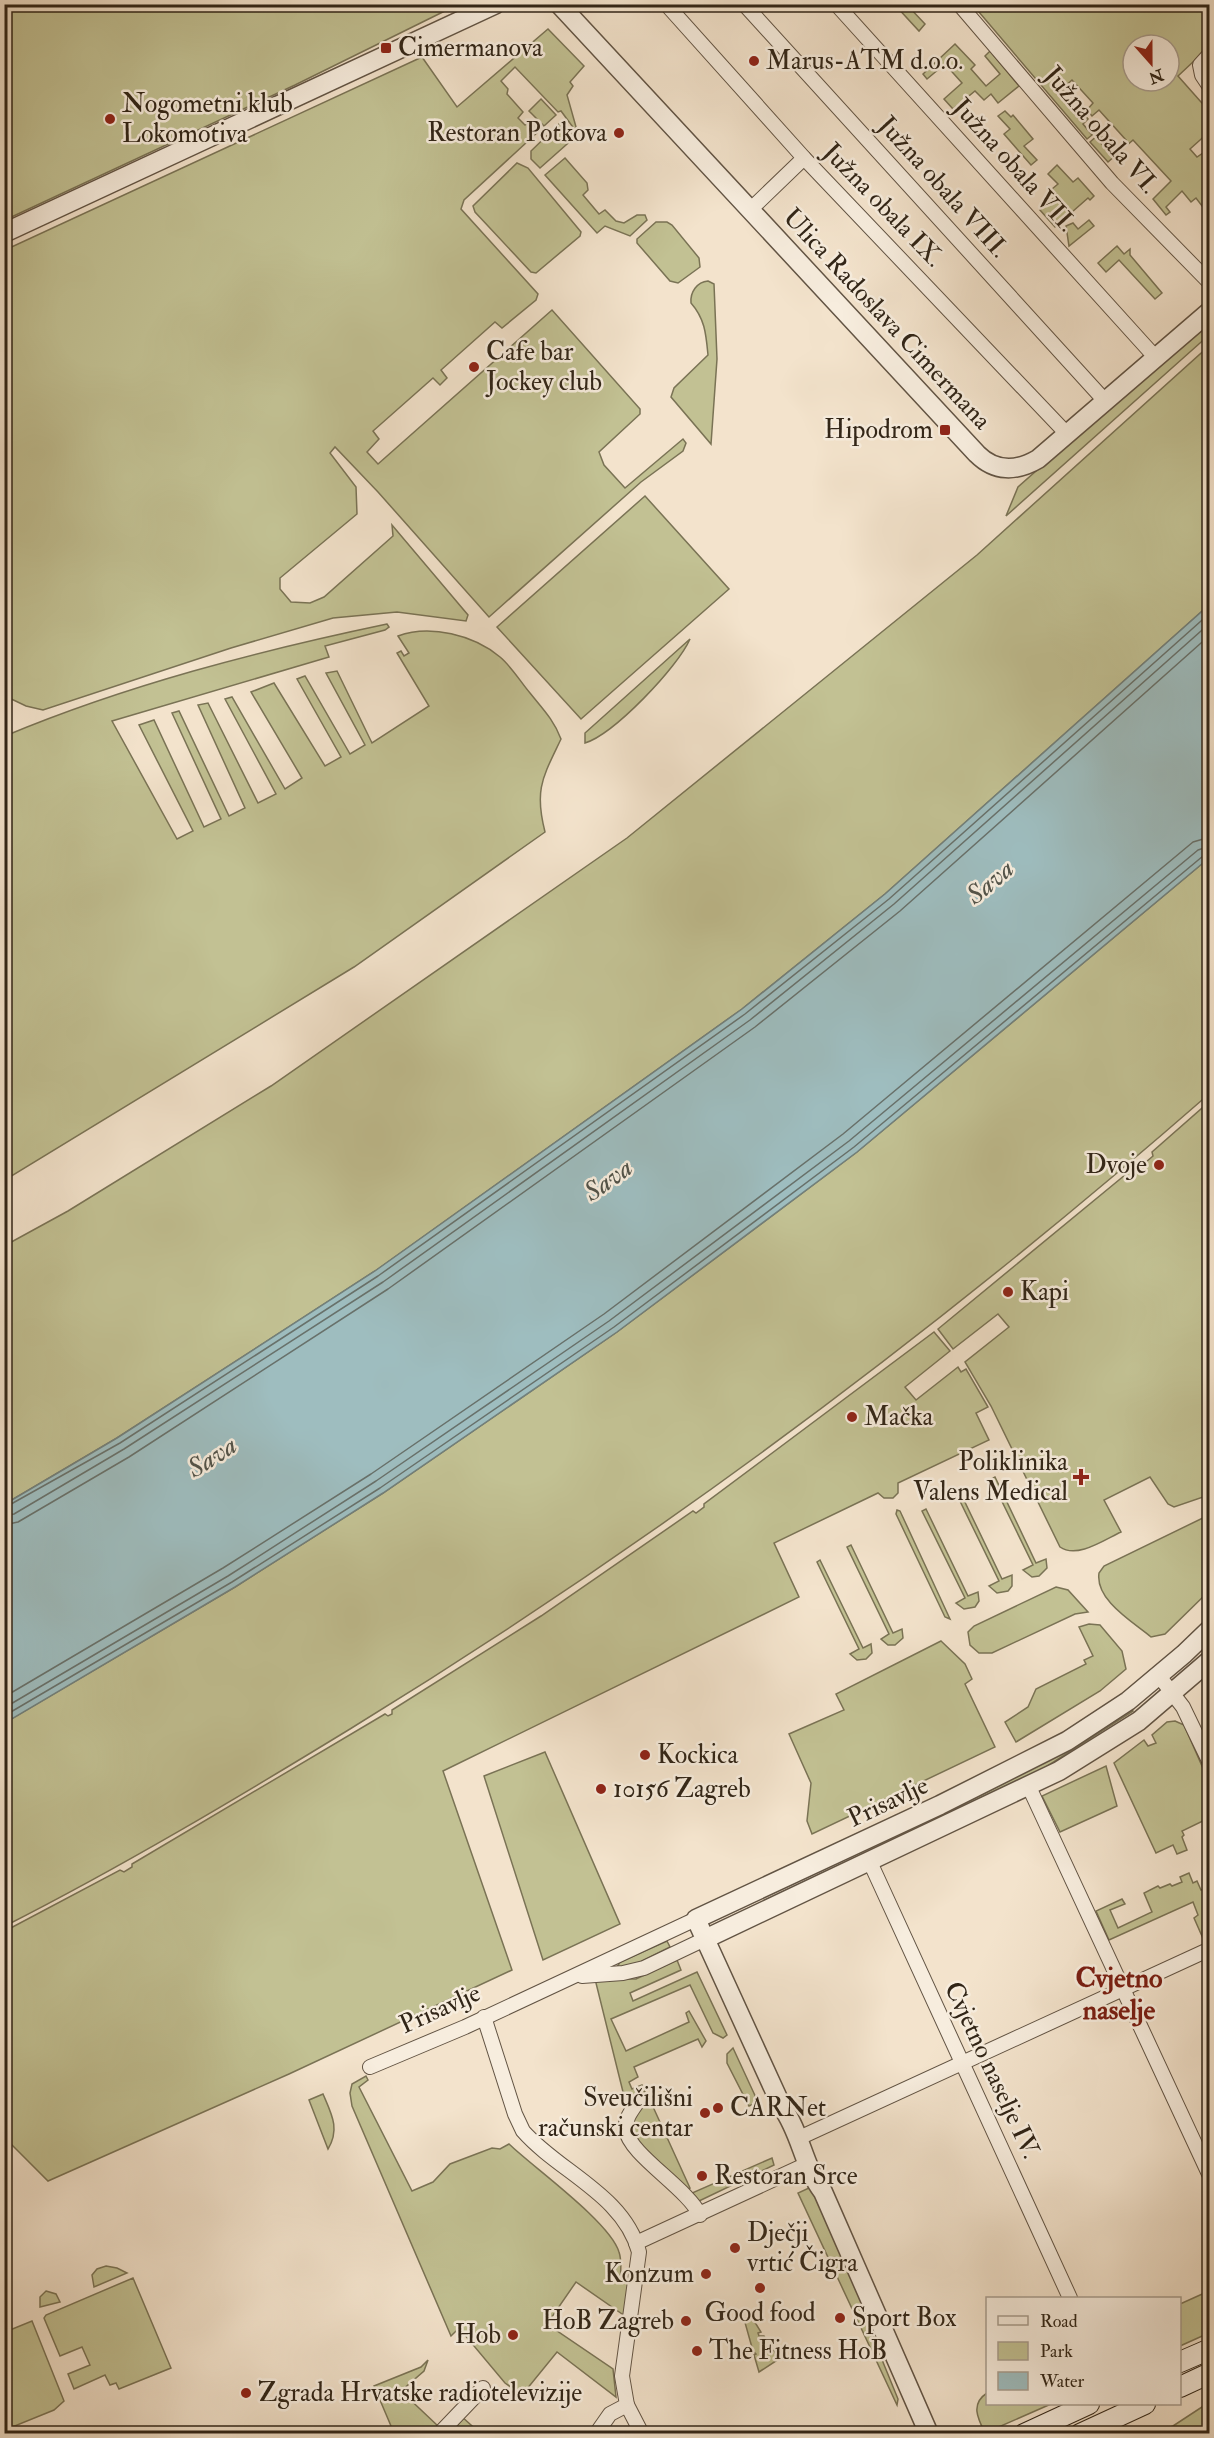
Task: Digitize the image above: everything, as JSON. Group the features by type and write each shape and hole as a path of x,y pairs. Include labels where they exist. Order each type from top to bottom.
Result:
{"main road":[{"path":"1181,2361 1209,2349"},
{"path":"1181,2386 1209,2373"},
{"path":"1024,2433 1085,2405"},
{"path":"1080,2433 1141,2405"}],"street":[{"path":"4,233 496,4"},
{"name":"Ulica Radoslava Cimermana","path":"559,4 984,461 1005,468 1027,465 1068,435 1209,311"},
{"name":"Južna obala IX.","path":"666,4 804,158 1068,435"},
{"name":"Južna obala VIII.","path":"744,4 1106,402"},
{"name":"Južna obala VII.","path":"836,4 1156,358"},
{"name":"Južna obala VI.","path":"959,4 1112,183 1209,283"},
{"path":"1209,54 1200,65 1202,75 1209,87"},
{"path":"751,209 804,158"},
{"name":"Prisavlje","path":"370,2067 563,1981 1019,1767 1084,1731 1159,1676 1209,1629"},
{"name":"Prisavlje","path":"563,1981 644,1968 1029,1787 1100,1747 1173,1694 1209,1660"},
{"path":"1159,1676 1186,1712 1209,1762"},
{"path":"1029,1787 1209,2176"},
{"name":"Cvjetno naselje IV.","path":"870,1862 1070,2297"},
{"path":"696,1919 782,2107 790,2118 807,2164 823,2192 929,2433"},
{"path":"799,2138 1209,1949"},
{"path":"484,2017 515,2114 523,2131 615,2210 627,2223 636,2243 639,2265 622,2376 627,2405 642,2433"},
{"path":"639,2100 626,2121 628,2139 690,2199 700,2215"},
{"path":"799,2138 810,2148 823,2177 823,2192"},
{"path":"636,2243 807,2164"},
{"path":"439,2433 483,2388"},
{"path":"596,2433 610,2414 627,2405"}],"green space":[{"name":"Nogometni klub Lokomotiva","path":"4,5 457,5 295,85 5,220"},
{"path":"895,5 907,5 925,24 919,31"},
{"path":"973,5 1209,5 1209,47 1181,73 1181,33 1121,33 1121,93 1181,93 1181,79 1209,111 1209,132 1190,149 1197,157 1203,153 1209,161 1209,215 1196,198 1191,202 1182,191 1166,207 1170,212 1166,215 1153,199 1171,181 1133,140 1108,162 1090,142 1099,134 1102,137 1099,141 1110,154 1126,140 1099,110 1092,116 1087,110 1093,103 1072,80 1062,89 1088,119 1083,124 1092,135 1087,139"},
{"path":"548,29 584,66 570,82 573,86 567,95 578,134 561,111 558,112 515,67 501,81 508,89 507,94 523,112 518,118 525,125 531,120 540,130 464,200 461,209 538,294 536,300 502,328 495,322 441,370 447,378 440,385 433,378 373,431 379,439 367,452 378,464 552,310 640,409 640,414 599,452 604,465 625,488 683,439 686,443 683,451 641,482 489,617 335,447 330,453 356,487 357,514 280,578 280,589 291,602 310,603 324,597 393,536 392,525 468,615 466,621 397,612 333,618 231,648 43,710 26,706 5,696 5,250 422,57 457,107"},
{"path":"955,44 975,65 971,69 986,86 1000,74 985,56 990,51 1019,86 998,103 991,94 984,100 975,91 953,109 944,99 962,83 945,64 927,79 923,74"},
{"path":"541,99 556,115 544,126 529,111"},
{"path":"1005,111 1011,117 1013,115 1033,139 1024,146 1037,160 1031,165 1004,134 1010,129 998,116"},
{"path":"561,122 575,137 540,168 531,159 531,151"},
{"path":"565,158 587,183 588,190 583,195 599,214 605,210 616,221 624,223 637,215 645,215 647,220 630,236 605,226 597,233 545,175"},
{"path":"517,163 528,168 581,232 580,236 536,273 531,272 475,212 473,206"},
{"path":"1057,165 1073,182 1078,178 1094,196 1090,200 1088,198 1055,227 1040,210 1057,195 1052,189 1058,184 1048,174"},
{"path":"1089,220 1094,226 1069,246 1066,226 1073,223 1078,229"},
{"path":"656,222 667,222 672,225 699,258 700,267 678,283 670,281 637,243 637,239"},
{"path":"1117,246 1124,254 1130,249 1130,255 1162,293 1155,299 1119,260 1106,272 1098,263"},
{"path":"708,281 714,284 717,359 711,444 671,397 674,388 708,355 704,327 691,299 693,291"},
{"path":"1209,318 1209,335 1006,516 1018,487"},
{"path":"1209,346 1209,605 885,894 742,1009 375,1271 117,1438 5,1504 4,1246 68,1211 271,1086 627,838 977,555"},
{"path":"645,496 729,589 581,719 497,627"},
{"path":"387,624 389,627 385,630 325,646 329,657 112,721 177,839 193,831 139,725 154,720 204,827 221,819 172,713 179,711 229,816 245,808 198,705 208,703 258,803 276,794 225,699 232,697 285,789 302,778 251,692 274,683 325,766 341,757 297,679 305,676 350,754 365,745 326,673 337,671 372,743 429,706 397,653 401,651 404,656 409,653 398,636 424,631 451,634 489,649 508,665 555,726 561,739 545,774 540,794 545,832 354,967 5,1180 5,736 145,685 242,658"},
{"path":"690,639 673,666 628,714 612,727 585,743 585,733"},
{"path":"1209,858 1209,1094 1004,1266 899,1349 793,1430 685,1508 463,1658 350,1729 179,1831 5,1926 4,1723 235,1587 383,1493 617,1332 857,1152"},
{"path":"1209,1102 1209,1495 1174,1507 1168,1504 1150,1477 1104,1500 1121,1532 1082,1550 1067,1550 1060,1547 991,1406 965,1362 1009,1327 998,1314 953,1349 938,1329 1142,1161 1146,1162 1153,1156 1152,1152"},
{"path":"934,1332 950,1351 905,1387 916,1400 958,1367 961,1372 966,1369 988,1407 976,1413 989,1440 898,1483 898,1493 893,1498 884,1498 878,1493 774,1543 799,1597 443,1771 512,1970 289,2074 48,2181 5,2138 5,1931 120,1870 124,1872 132,1867 132,1864 385,1714 388,1716 392,1714 392,1710 541,1616 693,1511 696,1513 704,1507 704,1504"},
{"path":"995,1477 1036,1563 1046,1559 1047,1568 1039,1576 1032,1577 1023,1570 1033,1565 991,1479"},
{"path":"961,1494 1002,1579 1012,1575 1012,1586 1008,1591 997,1593 989,1586 999,1581 957,1495"},
{"path":"926,1509 968,1596 978,1592 979,1601 975,1607 964,1609 956,1603 965,1598 922,1511"},
{"path":"897,1510 900,1511 950,1619 945,1617 896,1514"},
{"path":"1209,1515 1209,1591 1165,1634 1151,1637 1109,1601 1099,1583 1099,1573 1104,1566"},
{"path":"851,1545 893,1633 902,1629 903,1638 895,1645 888,1645 881,1639 889,1634 847,1547"},
{"path":"820,1560 863,1648 871,1644 872,1653 866,1659 857,1660 850,1654 859,1649 817,1562"},
{"path":"1056,1587 1068,1590 1088,1612 1075,1614 992,1653 979,1653 970,1645 968,1632 974,1626"},
{"path":"1089,1624 1100,1625 1122,1651 1126,1669 1100,1691 1016,1742 1005,1722 1028,1707 1036,1689 1086,1664 1084,1660 1093,1656 1079,1627"},
{"path":"941,1641 965,1664 972,1679 965,1684 995,1747 812,1834 807,1821 811,1783 789,1734 844,1710 836,1694"},
{"path":"1131,1708 1133,1711 1013,1788 873,1853 869,1846 1053,1758"},
{"path":"1175,1721 1184,1725 1209,1782 1209,1818 1182,1831 1187,1850 1177,1854 1173,1845 1156,1853 1114,1763 1144,1740 1148,1746 1156,1743 1152,1735 1167,1722"},
{"path":"545,1752 620,1924 543,1960 484,1776"},
{"path":"1106,1766 1117,1806 1060,1832 1042,1796"},
{"path":"1189,1873 1193,1883 1197,1881 1201,1890 1209,1887 1209,1941 1205,1943 1194,1918 1198,1915 1193,1902 1109,1940 1096,1911 1122,1899 1125,1904 1110,1910 1118,1928 1152,1912 1144,1893 1158,1886 1160,1888 1170,1884 1172,1886 1182,1882 1180,1877"},
{"path":"667,1941 670,1947 632,1966 617,1967 620,1962"},
{"path":"677,1960 681,1970 630,1993 633,2001 697,1972 727,2035 723,2038 713,2033 690,1985 611,2019 626,2051 689,2022 686,2013 689,2011 706,2041 702,2047 698,2039 634,2067 638,2077 629,2082 632,2089 642,2085 645,2091 627,2108 595,1979 636,1979"},
{"path":"733,2048 758,2102 749,2106 727,2063 727,2054"},
{"path":"366,2076 368,2080 359,2087 412,2191 433,2182 450,2164 492,2148 500,2149 509,2144 587,2211 613,2240 620,2255 620,2280 630,2283 625,2316 576,2282 547,2324 613,2369 616,2397 557,2352 522,2395 505,2383 459,2328 451,2336 352,2106 350,2093 352,2084"},
{"path":"323,2094 332,2115 334,2128 332,2142 328,2149 309,2100"},
{"path":"649,2098 690,2188 685,2190 637,2145 630,2125 640,2104"},
{"path":"772,2158 774,2165 697,2202 692,2193"},
{"path":"811,2187 861,2296 876,2345 898,2399 897,2405 798,2193"},
{"path":"106,2266 127,2273 94,2287 92,2275 97,2269"},
{"path":"133,2278 171,2368 119,2389 116,2383 110,2385 105,2375 74,2389 68,2374 90,2365 82,2347 60,2356 44,2318 46,2315"},
{"path":"46,2291 56,2294 60,2302 40,2307 40,2297"},
{"path":"1209,2291 1209,2333 1181,2346 1181,2304"},
{"path":"751,2316 761,2332 758,2333 759,2336 764,2336 767,2341 764,2342 766,2347 771,2346 779,2359 759,2372 754,2355 756,2354 753,2351 744,2319"},
{"path":"32,2321 64,2401 54,2410 5,2430 5,2332"},
{"path":"428,2360 424,2371 401,2391 438,2426 432,2433 394,2433 374,2386 421,2367"},
{"path":"986,2394 986,2405 1049,2405 985,2433 977,2412 982,2397"},
{"path":"1205,2405 1209,2418 1209,2433 1155,2433 1173,2426"},
{"path":"461,2416 480,2433 444,2434"}],"water":[{"name":"Sava","path":"1209,605 1209,858 857,1152 617,1332 383,1493 235,1587 5,1723 5,1504 117,1438 375,1271 742,1009 885,894"}],"place":[{"name":"Cimermanova","path":"386,48"},
{"name":"Marus-ATM d.o.o.","path":"754,61"},
{"name":"Nogometni klub Lokomotiva","path":"110,119"},
{"name":"Restoran Potkova","path":"619,133"},
{"name":"Cafe bar Jockey club","path":"474,367"},
{"name":"Hipodrom","path":"945,430"},
{"name":"Dvoje","path":"1159,1165"},
{"name":"Kapi","path":"1008,1292"},
{"name":"Mačka","path":"852,1417"},
{"name":"Poliklinika Valens Medical","path":"1081,1477"},
{"name":"Kockica","path":"645,1755"},
{"name":"10156 Zagreb","path":"601,1789"},
{"name":"CARNet","path":"718,2108"},
{"name":"Sveučilišni računski centar","path":"705,2113"},
{"name":"Restoran Srce","path":"702,2176"},
{"name":"Dječji vrtić Čigra","path":"735,2248"},
{"name":"Konzum","path":"706,2274"},
{"name":"Good food","path":"760,2288"},
{"name":"Sport Box","path":"840,2318"},
{"name":"HoB Zagreb","path":"686,2321"},
{"name":"Hob","path":"513,2335"},
{"name":"The Fitness HoB","path":"697,2351"},
{"name":"Zgrada Hrvatske radiotelevizije","path":"246,2393"}],"district":[{"name":"Cvjetno naselje","path":"1119,1994"}]}
